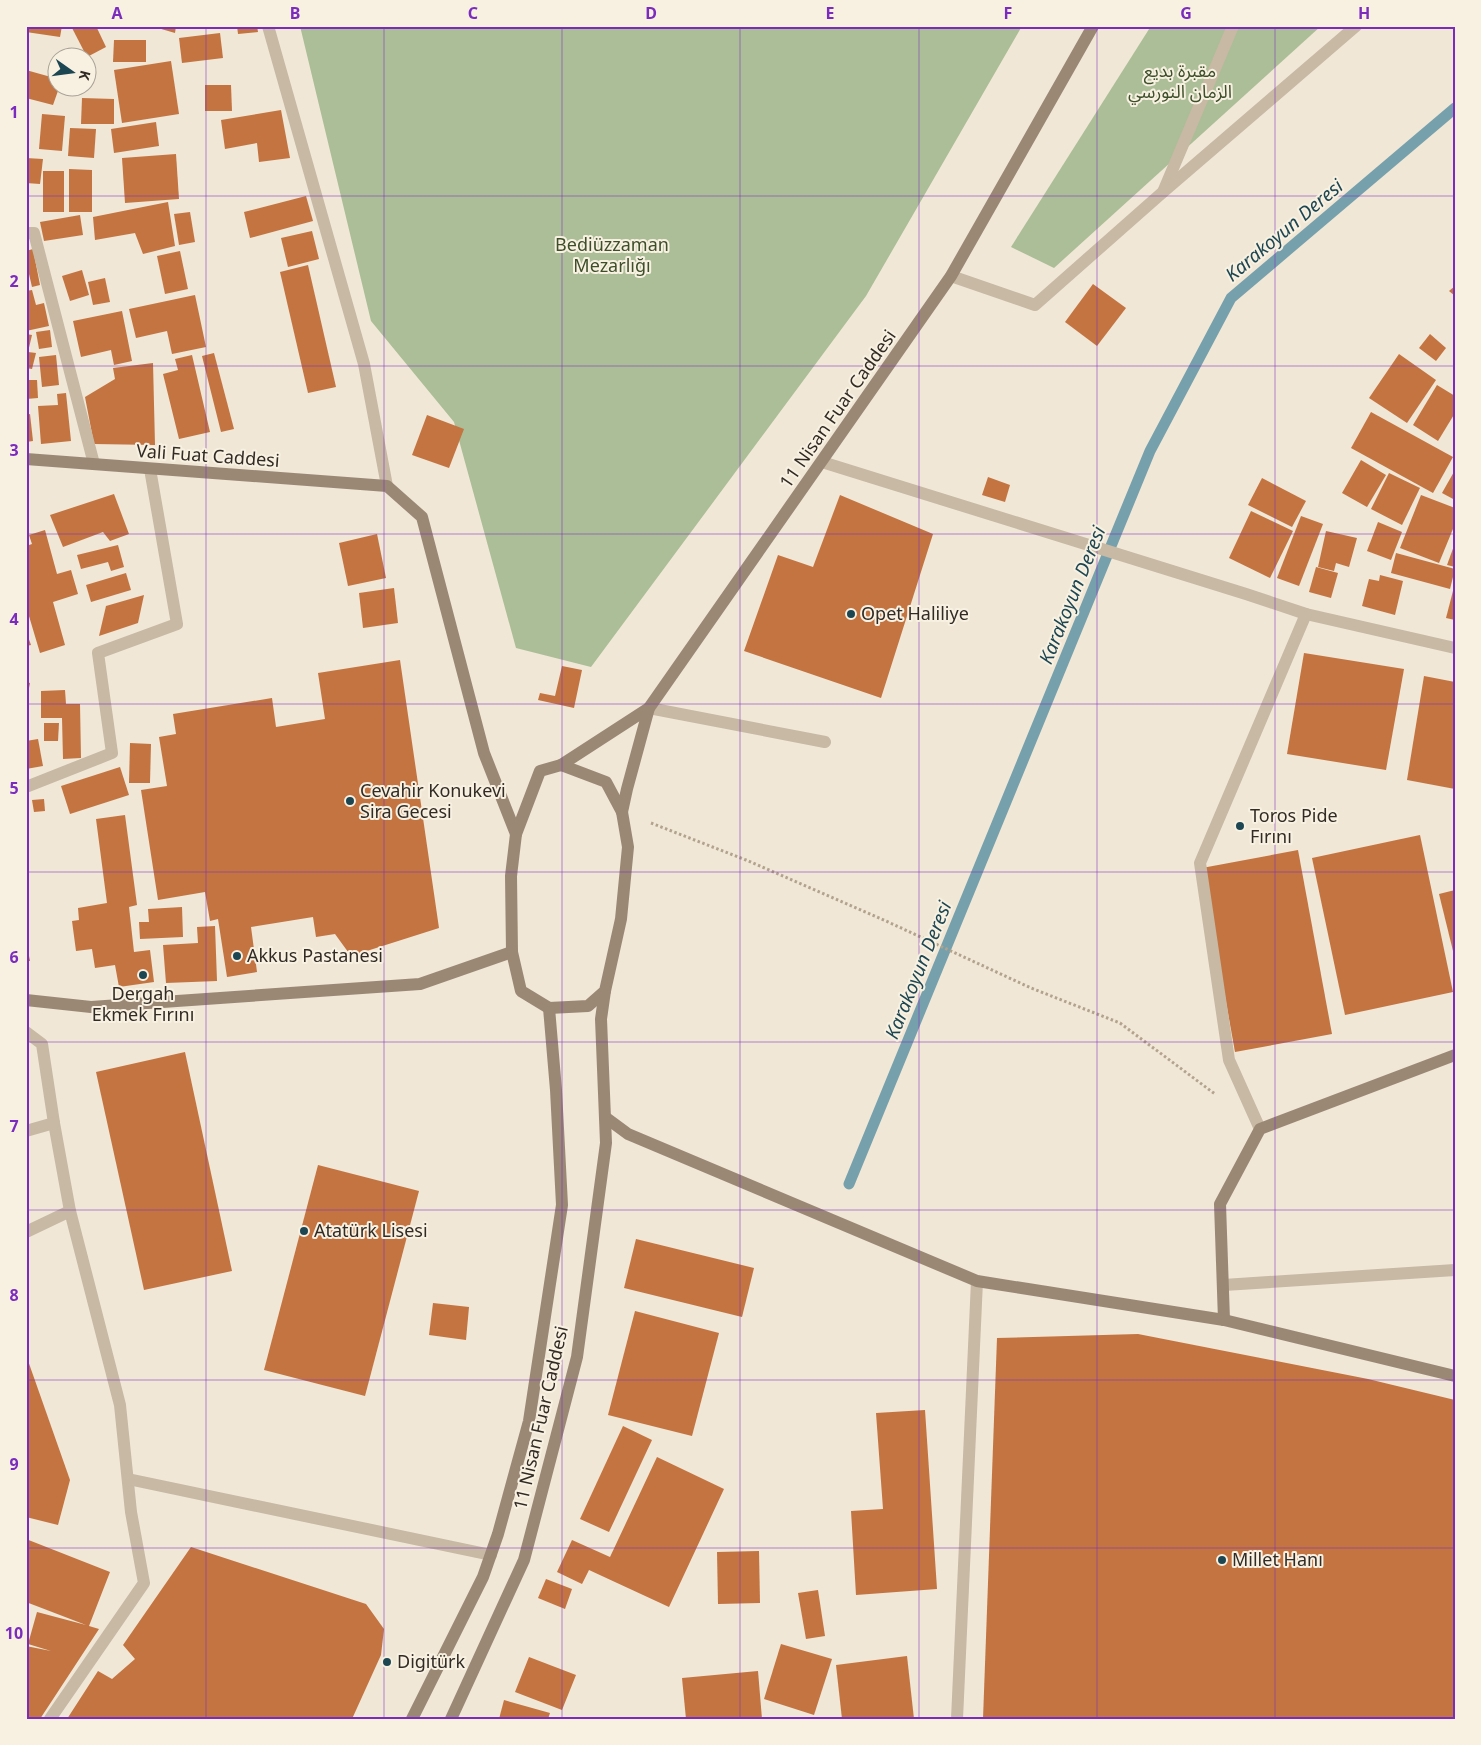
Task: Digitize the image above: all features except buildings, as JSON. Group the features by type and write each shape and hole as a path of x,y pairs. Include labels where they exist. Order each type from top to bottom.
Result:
{"main road":[{"name":"11 Nisan Fuar Caddesi","path":"451,1719 524,1560 574,1367 606,1143 601,1019 605,991 621,919 628,847 622,812 649,708 951,276 1093,26"},
{"name":"Vali Fuat Caddesi","path":"26,459 387,486"},
{"path":"387,486 422,517 484,753 516,834"},
{"path":"605,991 588,1006 549,1008 521,991 512,952 512,876 516,834 540,771 561,764 649,708"},
{"path":"561,764 606,782 622,812"},
{"path":"26,1000 91,1007 420,984 512,952"},
{"name":"11 Nisan Fuar Caddesi","path":"412,1719 483,1576 491,1555 529,1421 562,1205 556,1090 549,1008"},
{"path":"1224,1320 1220,1204 1260,1129 1455,1055"},
{"path":"605,1117 628,1134 977,1281 1224,1320 1455,1376"}],"street":[{"path":"268,26 364,364 387,486"},
{"path":"1163,192 1233,26"},
{"path":"951,276 1035,305 1356,26"},
{"path":"26,233 34,233 94,464"},
{"path":"822,462 1306,614 1455,648"},
{"path":"26,787 112,753 98,653 178,624 150,469"},
{"path":"1260,1129 1229,1060 1200,863 1306,614"},
{"path":"649,708 825,742"},
{"path":"26,1032 42,1044 70,1211 120,1405 131,1512 144,1583 50,1719"},
{"path":"26,1131 54,1123"},
{"path":"26,1232 70,1211"},
{"path":"1224,1285 1455,1270"},
{"path":"957,1719 977,1281"},
{"path":"128,1479 491,1555"}],"path":[{"path":"622,812 746,860 886,921 1031,988 1120,1023 1221,1099"}],"green space":[{"name":"Bediüzzaman Mezarlığı","path":"300,26 1022,26 866,296 591,667 516,648 454,422 371,321"},
{"name":"مقبرة بديع الزمان النورسي","path":"1151,26 1321,26 1054,268 1011,247"}],"waterway":[{"name":"Karakoyun Deresi","path":"849,1184 1150,451 1231,298 1455,108"}],"place":[{"name":"Opet Haliliye","path":"851,614"},
{"name":"Cevahir Konukevi Sira Gecesi","path":"350,801"},
{"name":"Toros Pide Fırını","path":"1240,826"},
{"name":"Akkus Pastanesi","path":"237,956"},
{"name":"Dergah Ekmek Fırını","path":"143,975"},
{"name":"Atatürk Lisesi","path":"304,1231"},
{"name":"Millet Hanı","path":"1222,1560"},
{"name":"Digitürk","path":"387,1662"}]}
